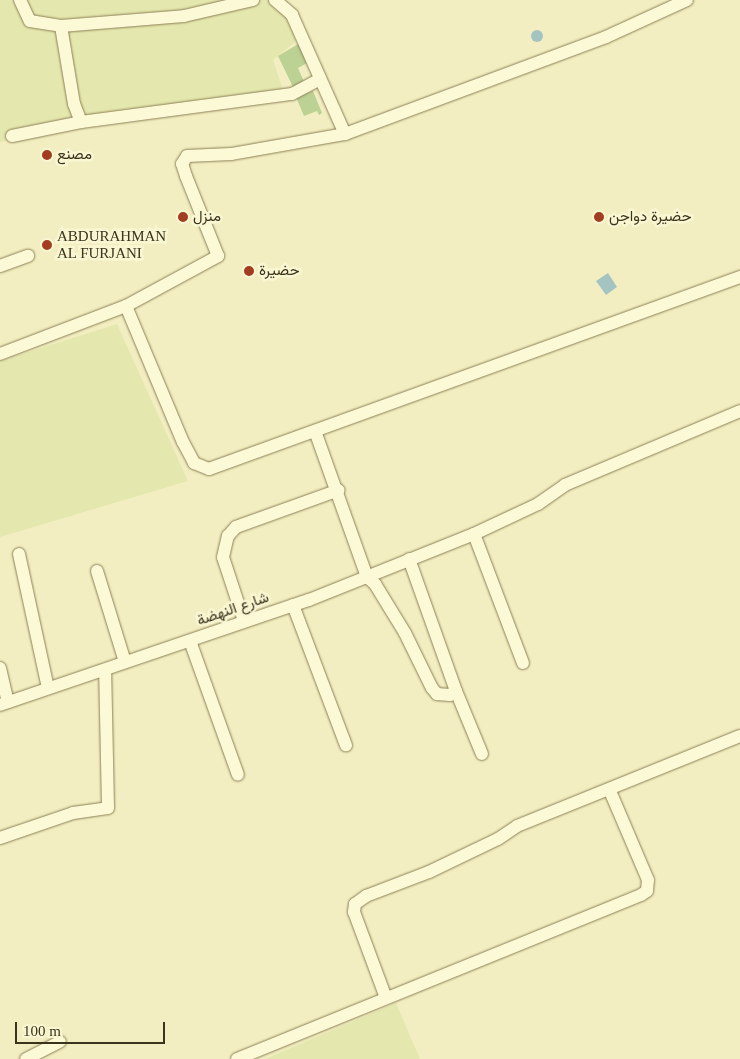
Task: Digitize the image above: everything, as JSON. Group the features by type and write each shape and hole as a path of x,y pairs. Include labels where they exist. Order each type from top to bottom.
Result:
{"street":[{"path":"20,0 30,21 61,26 184,16 253,0"},
{"path":"275,0 292,15 346,134"},
{"path":"0,354 126,306 218,256 182,164 186,156 231,154 346,134 606,37 687,0"},
{"path":"61,26 74,104 80,122"},
{"path":"12,136 80,122 292,94 320,79"},
{"path":"0,266 28,256"},
{"path":"126,306 183,442 199,468 216,467 740,277"},
{"name":"شارع النهضة","path":"4,703 190,641 367,577 474,534 538,504 565,485 740,411"},
{"path":"315,431 338,490 367,577 375,584 406,632 432,688 444,696 456,692"},
{"path":"244,621 223,558 228,536 236,527 338,490"},
{"path":"474,534 523,663"},
{"path":"19,554 48,688"},
{"path":"409,559 456,692 482,754"},
{"path":"97,571 125,662"},
{"path":"292,605 346,745"},
{"path":"190,641 238,775"},
{"path":"0,668 4,703"},
{"path":"0,838 73,813 108,808 105,670"},
{"path":"386,998 354,912 355,904 366,896 429,872 489,844 517,826 610,791 740,736"},
{"path":"237,1059 647,892 648,880 610,791"},
{"path":"26,1059 60,1042"}],"green space":[{"path":"0,0 269,0 285,14 296,41 273,60 285,96 81,124 0,142"},
{"path":"300,43 309,62 298,68 305,84 293,87 278,56"},
{"path":"313,91 322,113 319,115 317,111 304,116 296,97"},
{"path":"117,324 188,481 0,537 0,361"},
{"path":"396,1003 420,1059 265,1059"}],"water":[{"path":"535,30 539,30 543,36 539,42 535,42 531,38 531,34"},
{"path":"608,273 617,287 606,295 596,281"}],"place":[{"name":"مصنع","path":"47,155"},
{"name":"منزل","path":"183,217"},
{"name":"حضيرة دواجن","path":"599,217"},
{"name":"ABDURAHMAN AL FURJANI","path":"47,245"},
{"name":"حضيرة","path":"249,271"}]}
